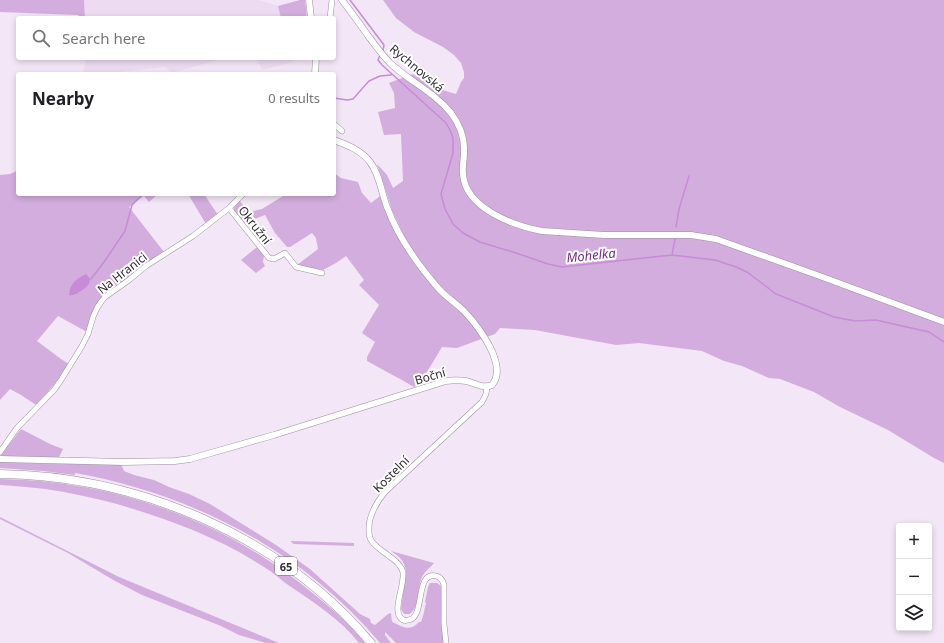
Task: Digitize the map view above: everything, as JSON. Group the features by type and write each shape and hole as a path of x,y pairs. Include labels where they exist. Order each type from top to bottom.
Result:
{"main road":[{"name":"65","path":"0,474 55,477 92,483 153,499 186,511 234,534 260,549 294,572 338,608 371,643"}],"street":[{"path":"308,0 311,16"},
{"path":"330,16 332,0"},
{"name":"Rychnovská","path":"342,0 384,57 437,99 451,113 463,136 463,175 466,186 473,198 479,204 504,219 542,231 604,235 704,236 730,243 944,322"},
{"path":"315,72 316,60"},
{"path":"336,126 342,131"},
{"path":"336,141 350,146 369,161 377,174 387,207 399,234 440,290 463,310 478,327 485,338 494,357 496,372 496,377 493,383 487,387"},
{"name":"Na Hranici","path":"0,452 17,428 54,390 61,380 82,346 101,302 146,266 193,236 229,208 241,196"},
{"name":"Okružní","path":"229,208 269,258 274,259 285,253 296,267 322,273"},
{"name":"Boční","path":"0,460 124,462 175,461 190,459 267,437 446,381 466,381 487,387"},
{"name":"Kostelní","path":"446,643 443,581 440,577 435,576 430,576 426,579 416,615 411,620 403,619 398,612 403,574 402,567 377,547 371,540 369,536 369,527 375,506 385,492 482,402 486,394 487,387"}],"shaded area":[{"path":"0,0 84,0 85,16 78,15 0,12"},
{"path":"84,0 259,0 278,6 280,16 85,16"},
{"path":"305,0 307,16 280,16 278,6"},
{"path":"383,0 944,0 944,463 888,430 840,407 814,392 780,379 769,378 702,351 639,343 616,345 535,330 500,328 495,334 457,348 442,347 421,382 414,387 367,361 367,357 375,342 362,333 379,305 359,285 364,280 346,256 323,270 297,265 318,249 316,238 312,233 290,247 287,247 275,233 265,215 252,220 246,225 237,216 234,208 239,200 249,212 262,209 283,196 336,196 336,174 341,178 358,182 362,193 371,203 380,196 405,238 392,210 377,164 387,175 393,188 403,181 401,134 384,135 378,112 395,108 394,93 389,83 413,74 439,89 456,94 464,78 464,72 461,63 454,55 443,47 414,32 396,18"},
{"path":"86,60 217,60 175,72 170,72 165,67 120,72 83,72"},
{"path":"258,60 292,60 293,62 262,70"},
{"path":"16,171 16,196 144,196 129,207 164,252 108,293 87,332 58,316 37,341 69,364 59,379 36,405 10,389 0,400 0,175"},
{"path":"144,196 156,196 149,202"},
{"path":"189,196 205,196 218,215 206,224"},
{"path":"257,247 264,255 263,262 265,266 256,273 241,260"},
{"path":"86,274 89,277 90,282 84,289 69,295 74,282"},
{"path":"21,429 63,449 59,457 2,456 1,455"},
{"path":"0,462 24,463 121,464 124,471 154,480 189,494 210,504 276,545 310,569 360,614 370,619 371,623 375,625 391,613 392,622 406,628 413,627 421,622 428,587 430,583 437,583 441,586 441,623 444,643 396,643 385,632 385,635 391,643 380,643 350,610 281,554 242,531 203,512 161,495 119,483 75,473 75,475 0,468"},
{"path":"0,479 42,481 84,487 125,496 165,509 204,525 241,544 277,566 332,609 365,643 359,643 327,612 268,569 212,538 155,516 117,504 54,490 0,485"},
{"path":"0,517 119,577 279,643 266,643 239,635 221,626 142,595 68,553 0,519"},
{"path":"291,541 354,543 354,546 294,544"},
{"path":"391,551 434,563 420,581 417,602 410,614 404,614 401,609 406,571 405,567 401,559"}],"waterway":[{"name":"Mohelka","path":"350,0 384,45 382,52"},
{"name":"Mohelka","path":"380,55 378,60 382,65 446,123 450,130 453,138 453,153 441,194 445,209 453,224 463,233 480,242 548,264 562,267 672,255 715,260 747,272 776,294 834,317 855,321 876,320 929,332 944,342"},
{"path":"336,98 347,100 353,99 369,81 380,76 391,75"},
{"path":"676,227 679,209 689,176"},
{"path":"89,279 91,279 104,262 125,231 132,205 141,196"},
{"path":"672,255 675,239"}]}
